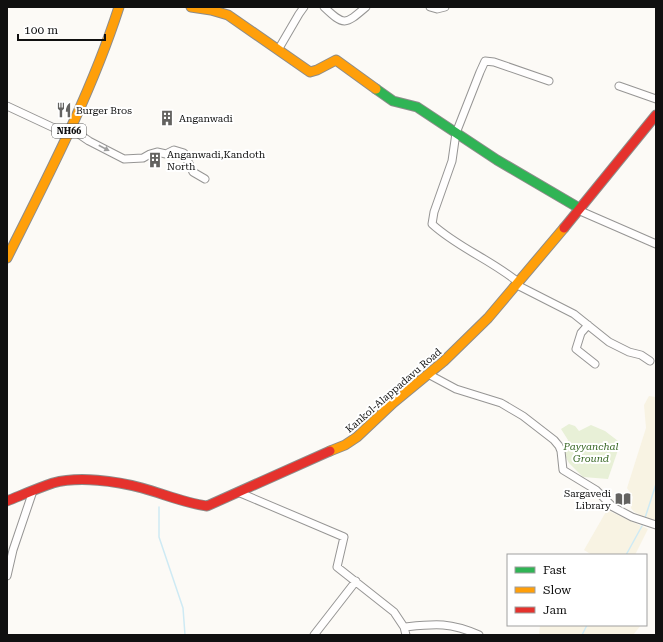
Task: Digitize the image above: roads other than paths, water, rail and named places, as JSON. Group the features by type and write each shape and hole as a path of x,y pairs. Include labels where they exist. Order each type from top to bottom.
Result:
{"main road":[{"name":"NH66","path":"8,252 58,156 106,47 119,7"},
{"path":"191,7 211,10 228,15 310,72 315,72 330,61 336,60 391,99 405,105 410,104 417,107 502,163 579,209"},
{"name":"Kankol-Alappadavu Road","path":"7,501 54,484 82,480 112,480 191,504 207,506 345,445 357,437 393,403 450,355 488,318 554,241 656,115"}],"street":[{"path":"278,50 304,7"},
{"path":"324,7 339,20 344,22 348,21 366,7"},
{"path":"430,7 437,10 445,7"},
{"path":"549,81 494,62 486,61 482,65 456,133 452,161 434,212 432,224 441,232 488,261 518,284 574,314 609,342 629,352 641,355 650,361"},
{"path":"619,86 656,99"},
{"path":"7,106 69,131 124,159 143,158 157,152 166,154 174,150 184,153 193,172 205,179"},
{"path":"579,209 656,244"},
{"path":"588,325 581,333 576,349 595,364"},
{"path":"428,374 456,388 501,403 523,416 554,440 559,446 561,450 563,470 596,490 612,507 640,521 656,525"},
{"path":"7,576 13,550 33,492"},
{"path":"238,492 344,537 337,567 394,612 404,627 406,635"},
{"path":"314,635 356,581"},
{"path":"404,627 432,624 450,625 478,635"}],"waterway":[{"path":"645,518 656,484"},
{"path":"159,507 159,537 183,608 185,635"},
{"path":"627,554 642,526"},
{"path":"582,635 586,626"}],"place":[{"name":"Burger Bros","path":"64,110"},
{"name":"Anganwadi","path":"167,118"},
{"name":"Anganwadi,Kandoth North","path":"155,160"},
{"name":"Sargavedi Library","path":"623,499"}],"park label":[{"name":"Payyanchal Ground","path":"591,452"}]}
